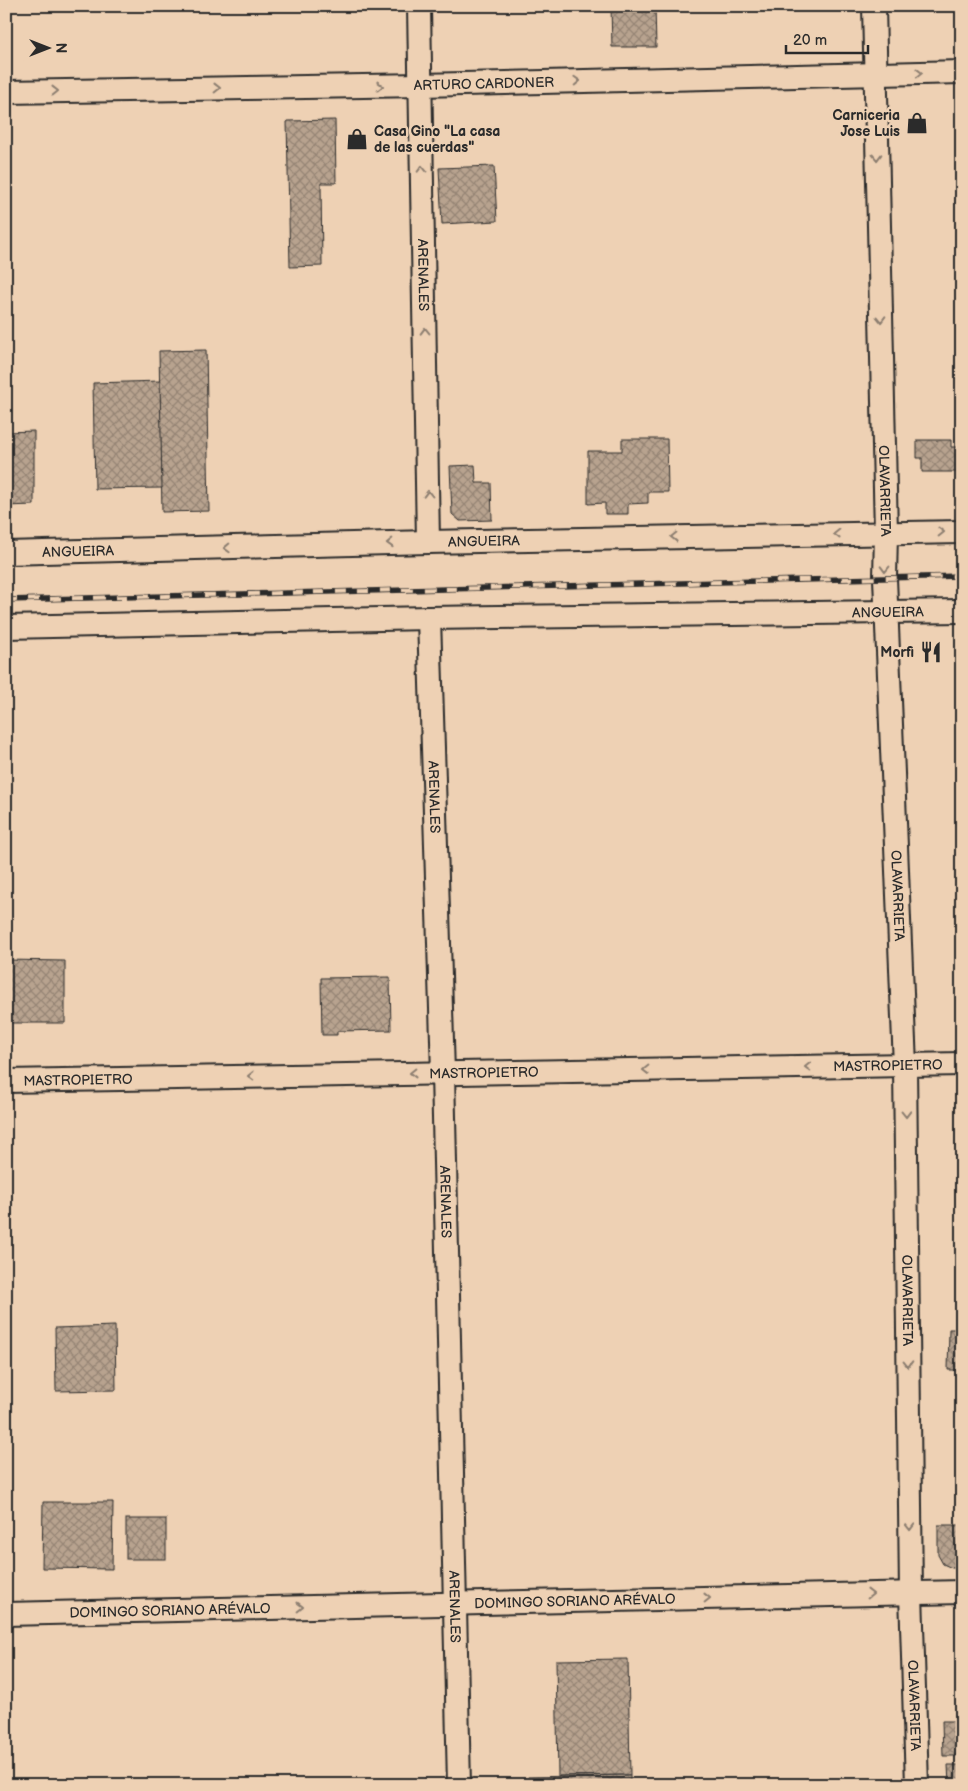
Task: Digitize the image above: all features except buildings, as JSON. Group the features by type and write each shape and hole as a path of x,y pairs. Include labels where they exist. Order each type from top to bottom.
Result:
{"street":[{"name":"ARENALES","path":"419,6 428,542"},
{"name":"OLAVARRIETA","path":"874,6 886,533 885,578 905,1066 911,1593 917,1785"},
{"name":"ARTURO CARDONER","path":"6,92 421,85 962,72"},
{"name":"ANGUEIRA","path":"6,554 428,542 962,532"},
{"name":"ANGUEIRA","path":"6,627 429,618 962,611"},
{"name":"ARENALES","path":"429,618 443,1073 459,1785"},
{"name":"MASTROPIETRO","path":"6,1081 962,1064"},
{"name":"DOMINGO SORIANO ARÉVALO","path":"6,1614 962,1592"}],"railway":[{"path":"6,600 962,576"}],"place":[{"name":"Carniceria Jose Luis","path":"917,123"},
{"name":"Casa Gino \"La casa de las cuerdas\"","path":"357,139"},
{"name":"Morfi","path":"931,652"}]}
